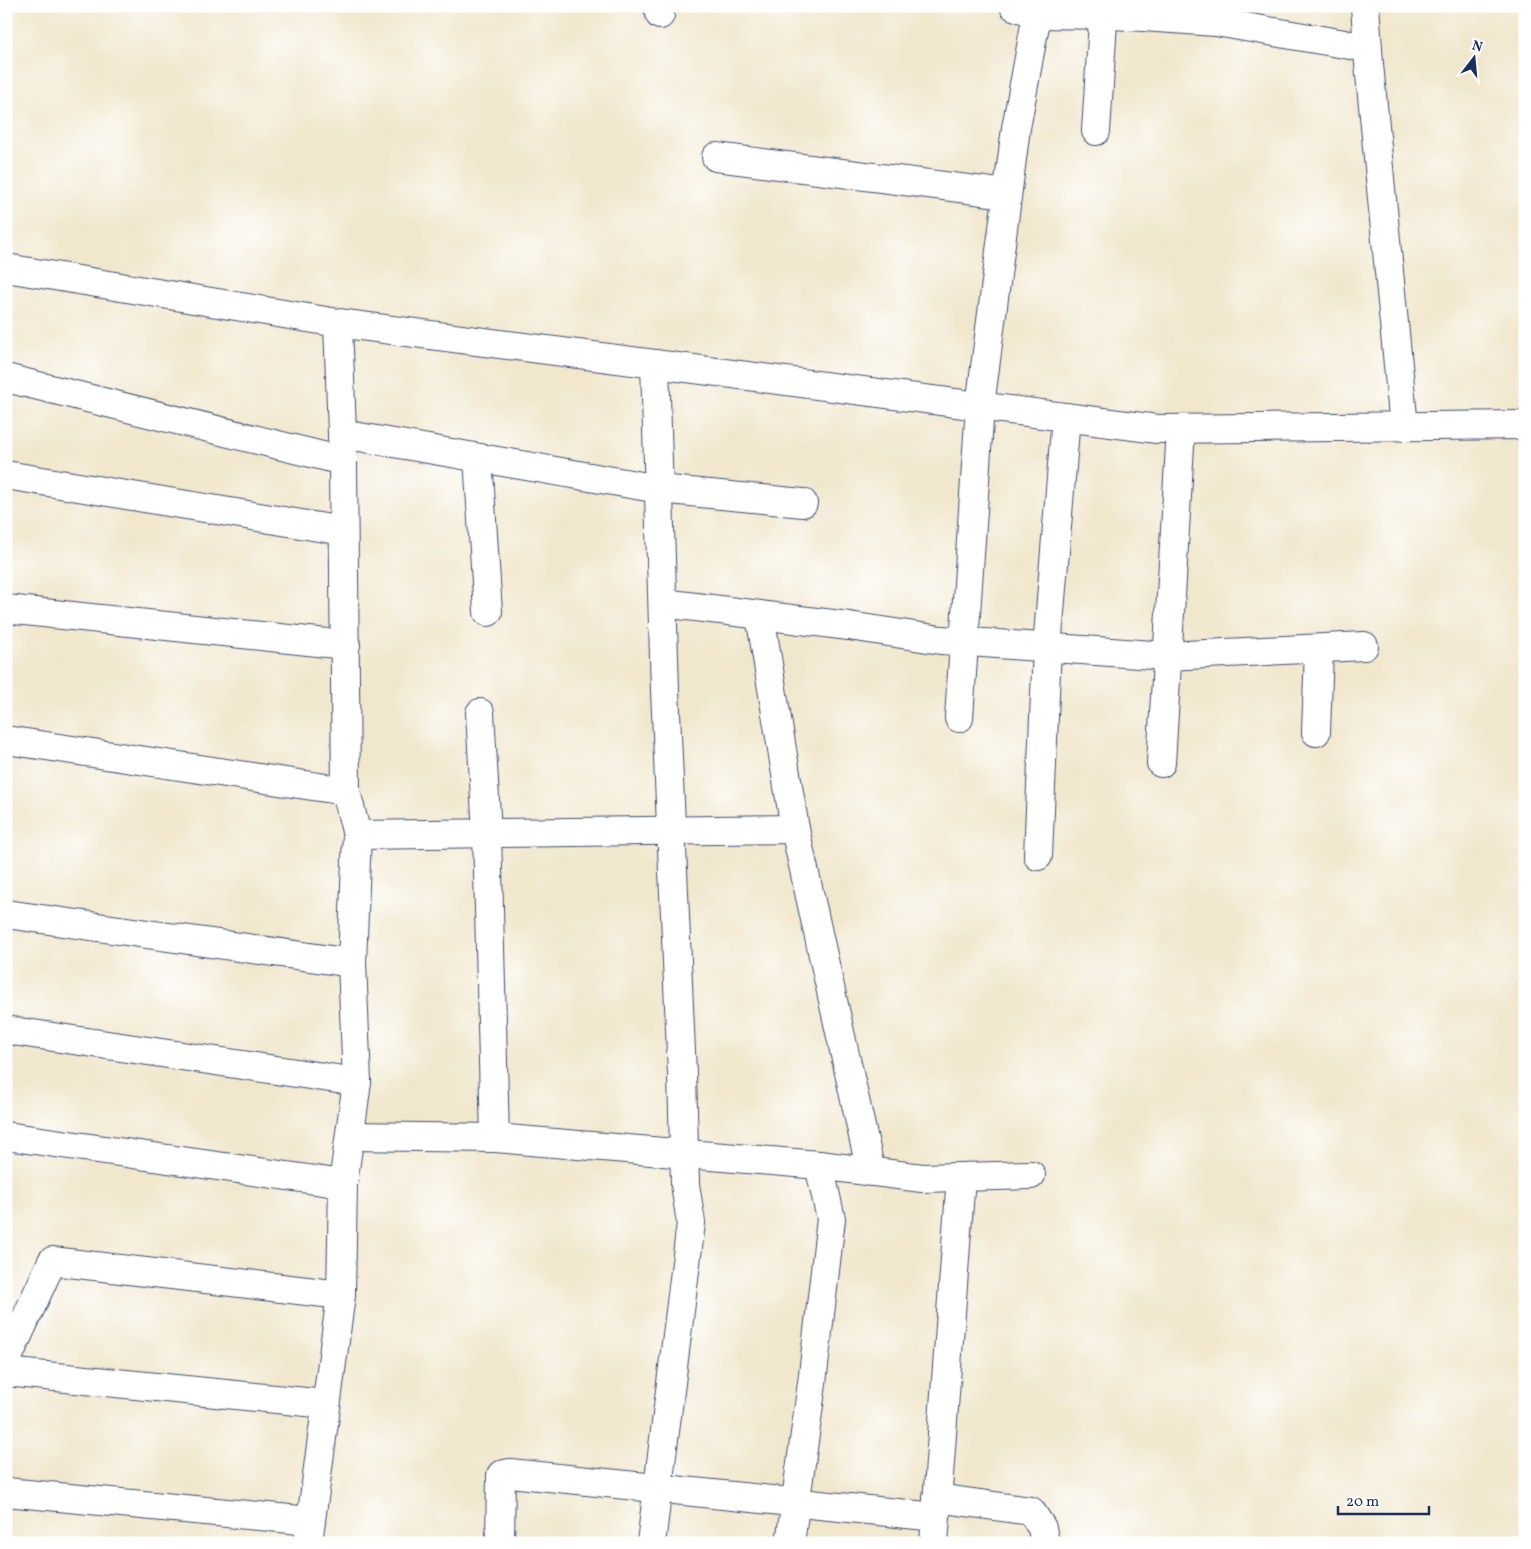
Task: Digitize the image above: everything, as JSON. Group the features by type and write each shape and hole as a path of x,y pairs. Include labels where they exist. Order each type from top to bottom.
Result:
{"street":[{"path":"1365,6 1404,427"},
{"path":"959,718 980,406 1016,128 1025,10 1103,11 1216,22 1368,48"},
{"path":"1096,131 1103,11"},
{"path":"716,157 1007,194"},
{"path":"6,268 338,323 1157,429 1525,425"},
{"path":"6,1492 309,1532 341,1295 343,1184 357,1082 352,963 358,835 346,791 343,448 338,323"},
{"path":"651,1543 691,1224 685,1184 682,1064 665,690 655,364"},
{"path":"6,378 343,448 478,458 659,489 803,503"},
{"path":"1038,856 1047,648 1066,417"},
{"path":"1161,764 1181,429"},
{"path":"478,458 488,612"},
{"path":"6,475 343,531"},
{"path":"663,603 849,626 941,640 1167,656 1364,646"},
{"path":"6,610 346,645"},
{"path":"760,615 795,829 870,1172"},
{"path":"1316,732 1319,649"},
{"path":"480,713 487,833 495,1138"},
{"path":"6,740 346,791"},
{"path":"358,835 795,829"},
{"path":"6,914 352,963"},
{"path":"6,1030 357,1082"},
{"path":"6,1136 343,1184"},
{"path":"350,1136 495,1138 819,1165 922,1178 1031,1175"},
{"path":"790,1543 812,1383 831,1220 819,1165"},
{"path":"935,1519 961,1177"},
{"path":"6,1362 52,1261 341,1295"},
{"path":"6,1372 326,1404"},
{"path":"500,1543 501,1475 510,1473 796,1502 935,1519 1030,1511 1042,1528 1045,1543"}]}
